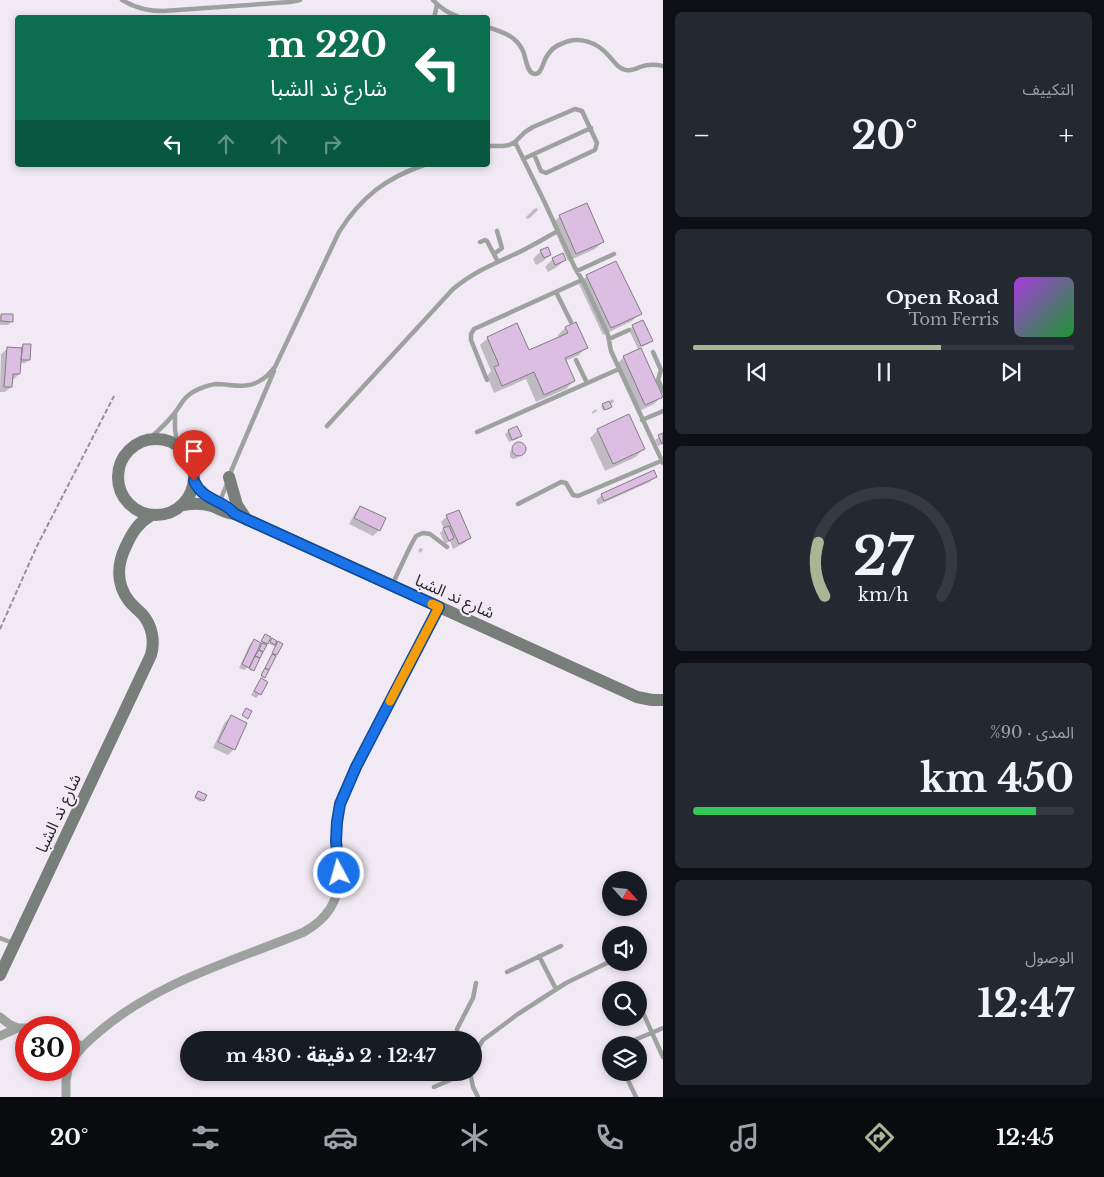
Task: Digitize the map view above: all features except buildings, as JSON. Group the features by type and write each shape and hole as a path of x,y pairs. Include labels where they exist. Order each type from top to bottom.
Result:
{"main road":[{"path":"154,439 166,440 177,445 186,453 192,463 194,481 191,494 183,505 168,514 150,516 138,512 128,505 119,489 117,477 119,465 125,455 137,443 154,439"},
{"path":"229,477 234,496 247,520"},
{"name":"شارع ند الشبا","path":"194,481 200,491 235,514"},
{"name":"شارع ند الشبا","path":"183,505 204,504 235,514 637,697 663,700"},
{"name":"شارع ند الشبا","path":"128,505 129,523 115,561 115,580 121,598 145,628 148,639 146,665"},
{"name":"شارع ند الشبا","path":"0,975 150,660 153,646 151,630 145,619 124,593 120,581 119,568 122,555 132,532 150,516"}],"street":[{"path":"80,1049 110,1023 156,993 304,932 324,918 334,903 339,885 336,841 340,804 356,767 439,607"},
{"path":"0,1017 15,1027"},
{"path":"0,1036 15,1029"},
{"path":"66,1081 66,1097"}],"lane":[{"path":"122,0 144,9 163,11 300,0"},
{"path":"432,0 453,15"},
{"path":"435,15 437,5"},
{"path":"490,28 509,35 518,43 524,54 529,71 533,74 540,71 547,55 553,49 560,44 577,40 594,44 601,48 624,70 648,65 663,66"},
{"path":"490,146 503,146 514,142 529,129 575,109 582,110 598,146 595,150 546,173 541,171 534,154"},
{"path":"523,159 591,128"},
{"path":"514,142 582,280 609,339 611,351 618,369 662,460 578,496 573,495 568,485 561,482 518,504"},
{"path":"219,503 275,367 346,220 364,199 385,182 418,167"},
{"path":"494,254 503,247 498,231"},
{"path":"327,426 453,289 474,273 558,232"},
{"path":"480,242 487,241 498,262"},
{"path":"577,271 614,254"},
{"path":"487,380 470,337 472,332 476,328 582,280"},
{"path":"556,292 572,322"},
{"path":"609,339 629,330"},
{"path":"653,352 661,370 658,380 663,391"},
{"path":"576,360 587,383"},
{"path":"148,440 163,427 187,396 214,384 251,385 261,380 275,367"},
{"path":"477,432 618,369"},
{"path":"642,420 663,410"},
{"path":"176,412 174,429 177,445"},
{"path":"392,586 416,536 423,533 430,534 447,547"},
{"path":"0,938 15,943"},
{"path":"507,972 561,946"},
{"path":"539,956 556,989"},
{"path":"482,1042 489,1035 556,989 602,966"},
{"path":"457,1031 473,998 476,983"},
{"path":"647,1022 663,1057"},
{"path":"645,1036 663,1028"},
{"path":"434,1086 447,1081"},
{"path":"472,1081 478,1097"},
{"path":"628,1081 636,1097"}],"path":[{"path":"0,629 38,546 114,396"}],"slow traffic":[{"path":"390,701 439,607 432,604"}],"route":[{"path":"194,481 204,495 232,510 235,514 439,607 347,785 340,804 337,822 336,841 339,873"}]}
